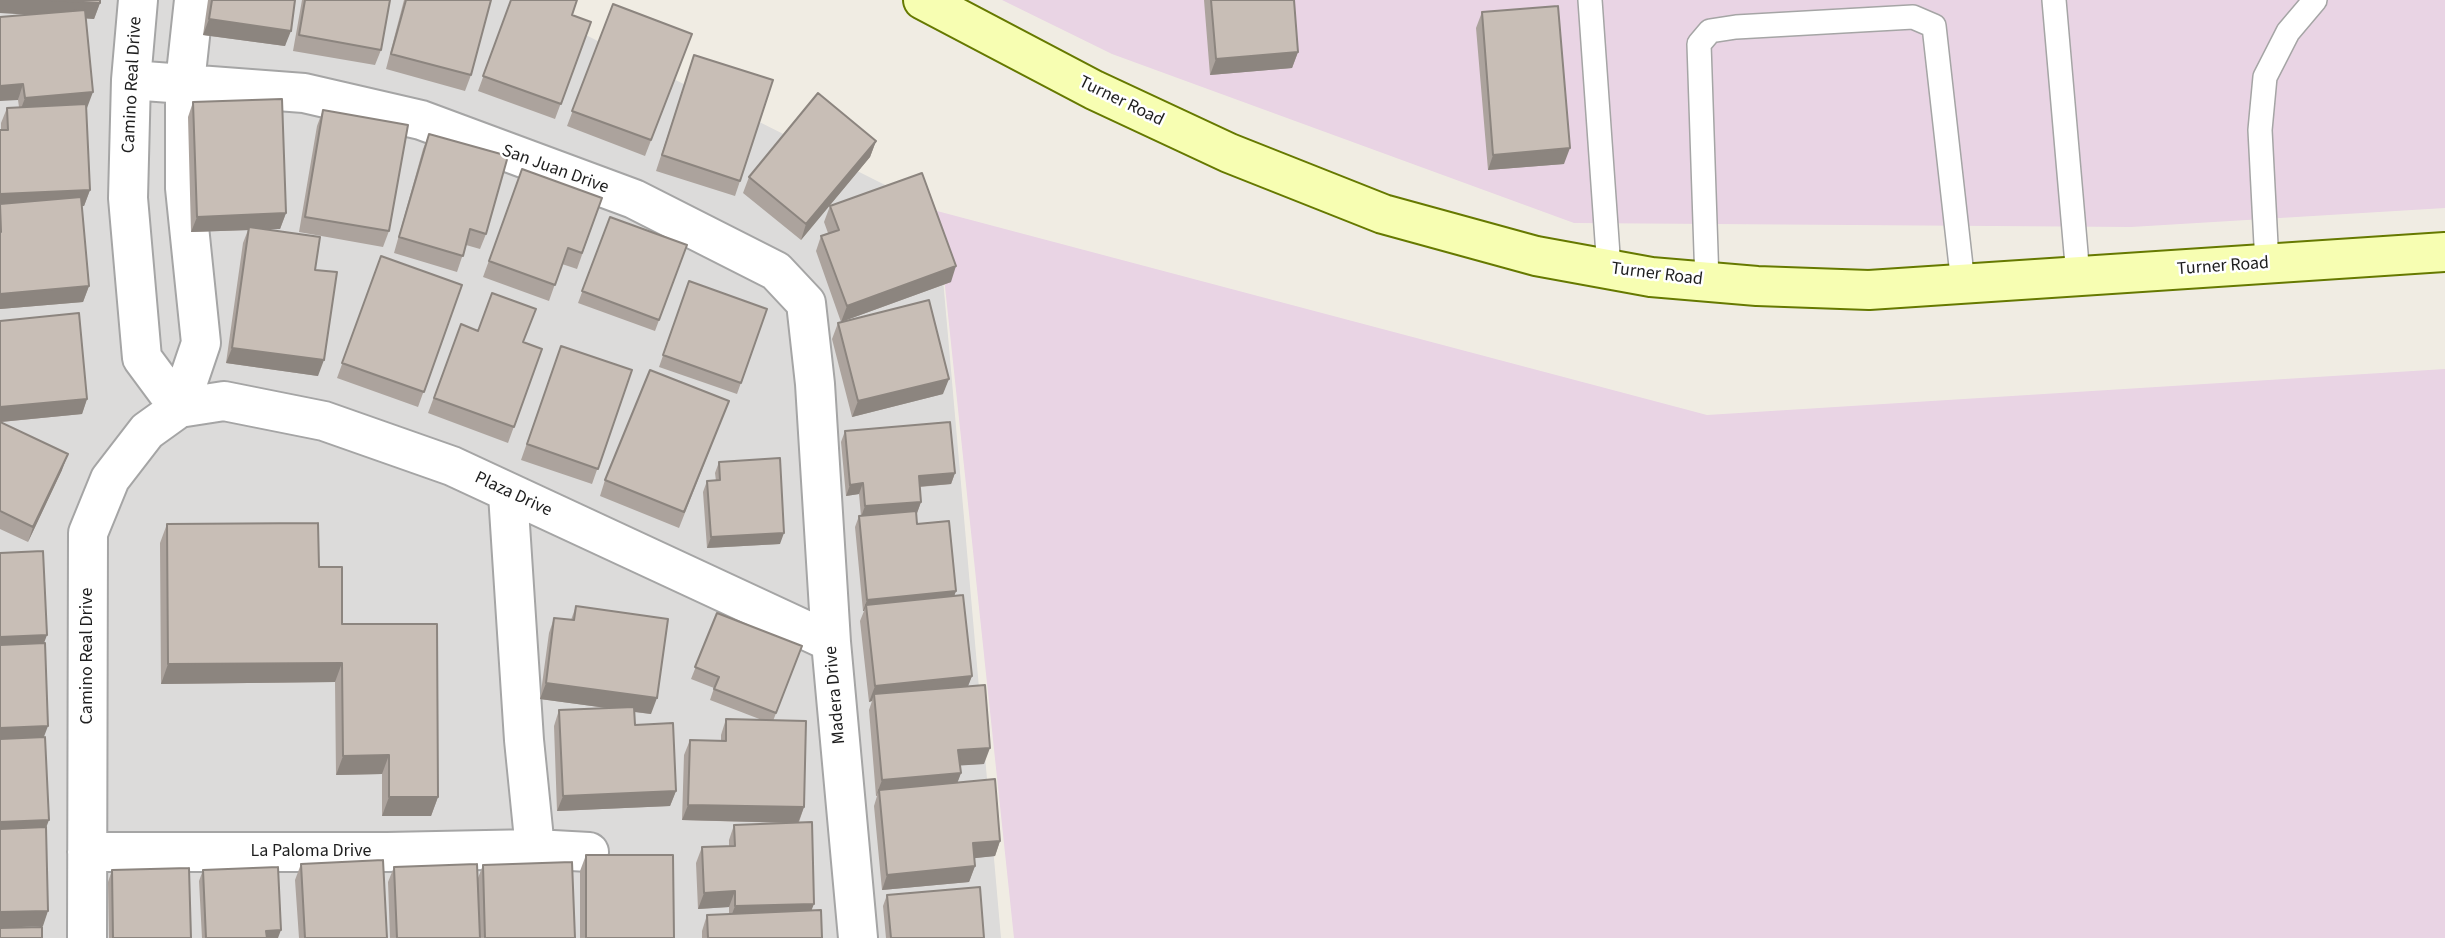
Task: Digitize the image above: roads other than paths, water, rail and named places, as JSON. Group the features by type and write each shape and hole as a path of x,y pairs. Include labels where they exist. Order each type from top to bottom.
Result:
{"main road":[{"name":"Turner Road","path":"923,0 1094,90 1205,142 1382,214 1536,256 1651,277 1757,286 1869,290 2445,252"}],"street":[{"name":"Camino Real Drive","path":"86,938 88,533 110,478 147,431 179,408 142,358 128,198 131,80 138,0"},
{"path":"179,408 201,343 186,188 185,83 194,0"},
{"name":"San Juan Drive","path":"131,80 304,93 421,120 634,199 776,271 806,303 819,452"},
{"name":"Plaza Drive","path":"179,408 223,401 324,421 452,466 831,642"},
{"name":"Madera Drive","path":"819,452 831,642 858,938"},
{"path":"508,494 524,740 535,849"},
{"name":"La Paloma Drive","path":"87,852 535,849 589,852"}],"lane":[{"path":"1590,0 1609,269"},
{"path":"2054,0 2078,276"},
{"path":"2267,264 2260,130 2265,77 2288,32 2315,0"},
{"path":"1707,282 1699,44 1710,31 1736,27 1913,17 1934,26 1963,284"}]}
